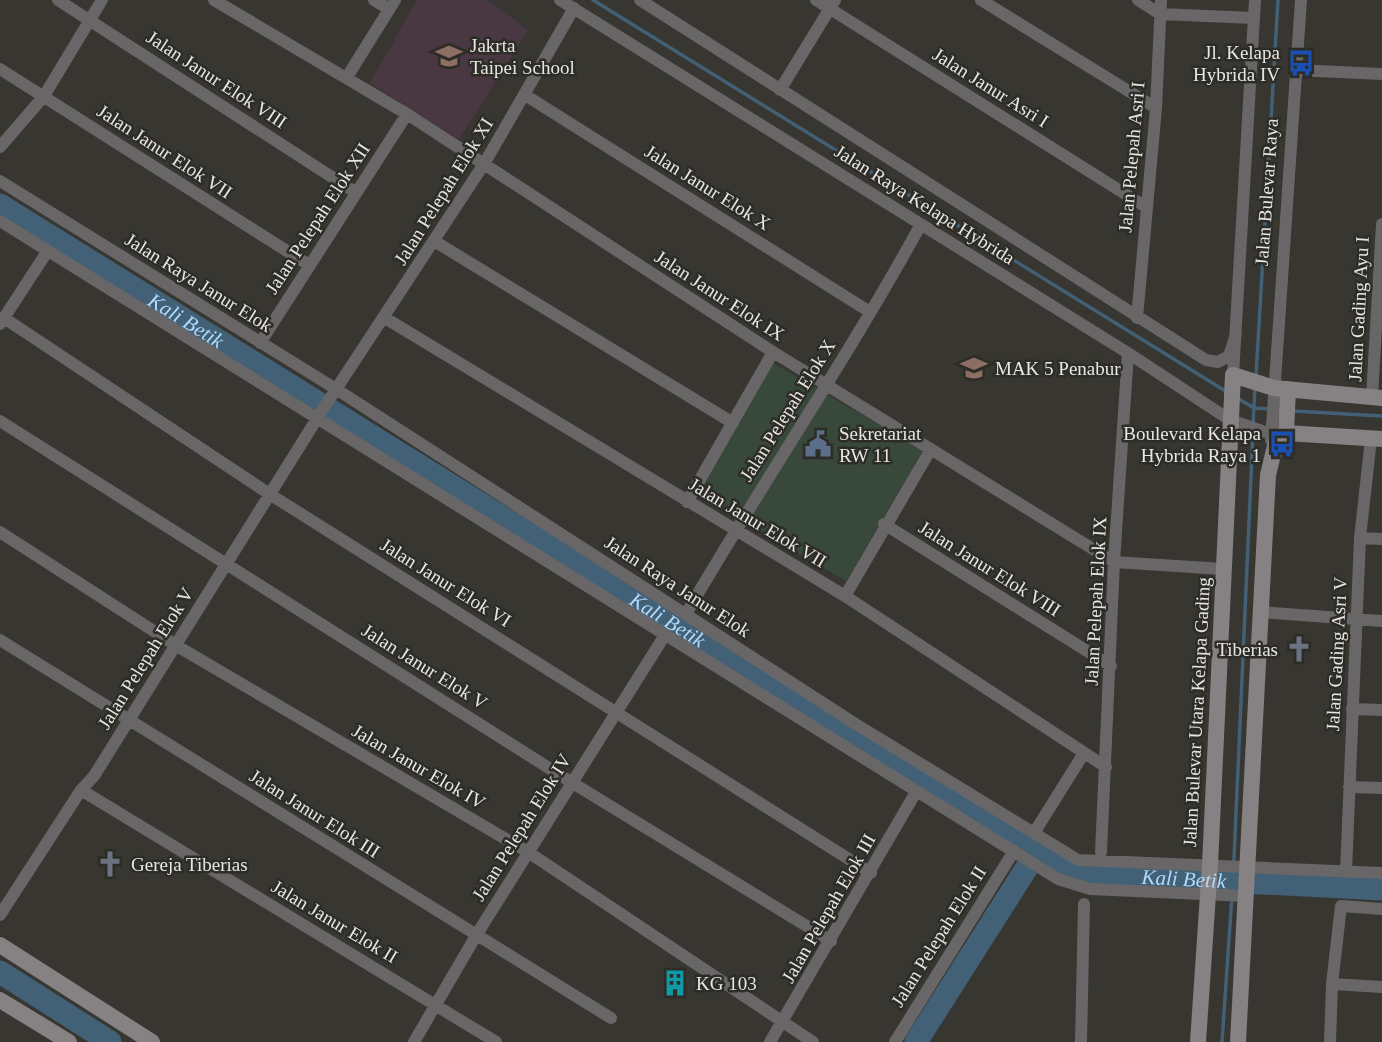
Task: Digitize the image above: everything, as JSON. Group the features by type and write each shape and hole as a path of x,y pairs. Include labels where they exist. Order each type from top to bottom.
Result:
{"main road":[{"path":"1235,378 1278,392 1377,397"},
{"name":"Jalan Bulevar Utara Kelapa Gading","path":"1198,1042 1211,865 1223,569 1235,378"},
{"path":"1238,1042 1245,868 1268,475 1276,442 1278,392"},
{"name":"Jalan Raya Kelapa Hybrida","path":"1276,429 1376,439"},
{"path":"0,945 152,1042"},
{"path":"0,1000 49,1036 69,1042"}],"street":[{"name":"Jalan Janur Elok VIII","path":"58,0 355,192"},
{"path":"0,147 44,96 102,0"},
{"name":"Jalan Janur Elok IX","path":"214,0 407,114 773,352 829,384 1114,562 1223,569"},
{"path":"347,77 392,5 374,0"},
{"name":"Jalan Raya Kelapa Hybrida","path":"561,0 920,226 1233,418 1276,429"},
{"name":"Jalan Raya Kelapa Hybrida","path":"640,0 1137,317 1213,362 1229,356 1236,334"},
{"name":"Jalan Janur Asri I","path":"816,0 832,5 1146,207"},
{"path":"981,0 1156,108"},
{"path":"1138,0 1160,14 1254,18"},
{"name":"Jalan Pelepah Asri I","path":"1137,317 1156,108 1161,0"},
{"name":"Jalan Bulevar Raya","path":"1235,378 1255,0"},
{"name":"Jalan Bulevar Raya","path":"1278,392 1301,0"},
{"path":"780,90 832,5"},
{"name":"Jalan Pelepah Elok XI","path":"320,414 484,164 574,8"},
{"name":"Jalan Janur Elok VII","path":"0,69 309,265"},
{"path":"1296,70 1382,74"},
{"name":"Jalan Janur Elok X","path":"525,95 870,312"},
{"name":"Jalan Pelepah Elok XII","path":"260,343 407,114"},
{"name":"Jalan Raya Janur Elok","path":"0,181 1078,860 1382,873"},
{"path":"0,221 47,252 320,414 665,635 1058,879 1090,889 1244,894"},
{"name":"Jalan Gading Ayu I","path":"1377,397 1382,224"},
{"name":"Jalan Pelepah Elok X","path":"686,614 734,531 829,384 920,226"},
{"path":"434,240 733,423"},
{"path":"2,321 47,252"},
{"name":"Jalan Janur Elok VII","path":"385,318 845,596 1106,767"},
{"name":"Jalan Janur Elok VI","path":"2,321 271,495 871,873"},
{"path":"687,502 773,352"},
{"name":"Jalan Pelepah Elok IX","path":"1101,852 1114,562 1128,353"},
{"name":"Jalan Pelepah Elok V","path":"0,915 81,790 94,776 320,414"},
{"name":"Jalan Janur Elok V","path":"0,421 571,782 831,941"},
{"name":"Jalan Gading Asri V","path":"1346,871 1360,538 1376,439"},
{"path":"845,596 884,524 931,449"},
{"name":"Jalan Janur Elok VIII","path":"884,524 1111,666"},
{"name":"Jalan Janur Elok IV","path":"0,532 177,646 528,852 813,1042"},
{"path":"1360,538 1382,539"},
{"path":"1261,612 1382,621"},
{"name":"Jalan Pelepah Elok IV","path":"414,1042 477,934 665,635"},
{"name":"Jalan Janur Elok III","path":"0,640 611,1018"},
{"path":"1352,709 1382,710"},
{"path":"1034,833 1084,752"},
{"path":"1349,787 1382,788"},
{"name":"Jalan Janur Elok II","path":"81,790 496,1042"},
{"name":"Jalan Pelepah Elok III","path":"770,1042 783,1024 916,792"},
{"name":"Jalan Pelepah Elok II","path":"895,1042 1016,852"},
{"path":"1080,1042 1084,904"},
{"path":"1330,1042 1332,984 1341,906 1382,909"},
{"path":"1332,984 1382,987"}],"shaded area":[{"name":"Jakrta Taipei School","path":"417,0 488,0 528,30 459,140 370,83"}],"green space":[{"path":"773,363 923,450 846,581 696,494"}],"waterway":[{"path":"593,0 1227,392"},
{"path":"1256,376 1278,0"},
{"name":"Kali Betik","path":"0,205 1060,864 1085,874 1382,889"},
{"path":"1253,425 1255,387"},
{"path":"1237,398 1254,408 1272,409"},
{"path":"1293,411 1382,416"},
{"path":"1222,1042 1233,881 1253,432"},
{"path":"916,1042 1038,850"},
{"path":"0,972 110,1042"}],"place":[{"name":"Jakrta Taipei School","path":"449,56"},
{"name":"Jl. Kelapa Hybrida IV","path":"1301,63"},
{"name":"MAK 5 Penabur","path":"974,368"},
{"name":"Sekretariat RW 11","path":"818,444"},
{"name":"Boulevard Kelapa Hybrida Raya 1","path":"1282,444"},
{"name":"Tiberias","path":"1299,649"},
{"name":"Gereja Tiberias","path":"110,864"},
{"name":"KG 103","path":"675,983"}]}
